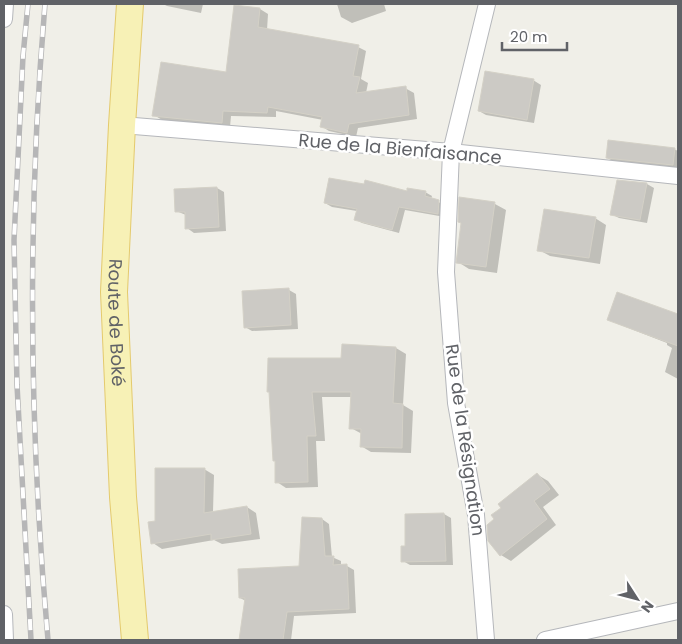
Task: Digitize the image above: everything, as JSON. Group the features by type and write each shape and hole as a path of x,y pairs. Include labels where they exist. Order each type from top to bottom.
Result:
{"main road":[{"name":"Route de Boké","path":"130,4 114,292 123,496 135,640"}],"street":[{"path":"4,19 5,4"},
{"name":"Rue de la Résignation","path":"486,640 476,515 456,403 446,281 452,152 488,4"},
{"name":"Rue de la Bienfaisance","path":"122,125 452,152 678,176"},
{"path":"545,640 678,611"},
{"path":"4,614 5,640"}],"building":[{"path":"234,5 260,8 258,27 359,45 353,76 360,77 356,93 406,86 409,115 349,124 347,133 320,127 322,117 268,107 267,113 223,111 222,123 152,116 161,62 226,72"},
{"path":"485,71 534,79 527,120 478,111"},
{"path":"608,140 675,148 673,165 606,158"},
{"path":"329,178 364,184 365,180 407,191 407,188 426,191 425,196 439,200 438,214 399,207 392,230 354,220 357,209 324,203"},
{"path":"617,180 647,183 640,220 610,215"},
{"path":"217,187 219,227 185,229 185,212 175,212 174,189"},
{"path":"459,197 495,202 486,267 456,263 461,223 458,222"},
{"path":"544,209 596,217 589,258 537,251"},
{"path":"289,288 291,325 244,328 242,291"},
{"path":"617,292 678,314 678,346 607,320"},
{"path":"342,344 396,347 393,403 403,404 402,448 360,447 361,429 349,429 351,392 312,392 316,436 307,436 308,482 275,483 269,392 267,392 268,358 341,358"},
{"path":"155,468 205,468 204,513 247,506 251,534 211,540 211,534 151,544 148,522 155,521"},
{"path":"537,473 550,489 534,501 547,519 500,556 488,541 487,525 494,519 491,515 501,508 498,504"},
{"path":"444,513 446,561 401,562 401,546 405,546 405,514"},
{"path":"302,517 322,518 325,556 334,556 333,565 347,564 349,609 287,612 283,640 239,640 245,598 239,598 238,569 299,566"}],"railway":[{"path":"28,4 23,56 14,240 17,385 31,640"},
{"path":"45,4 35,163 33,322 37,481 48,640"}]}
